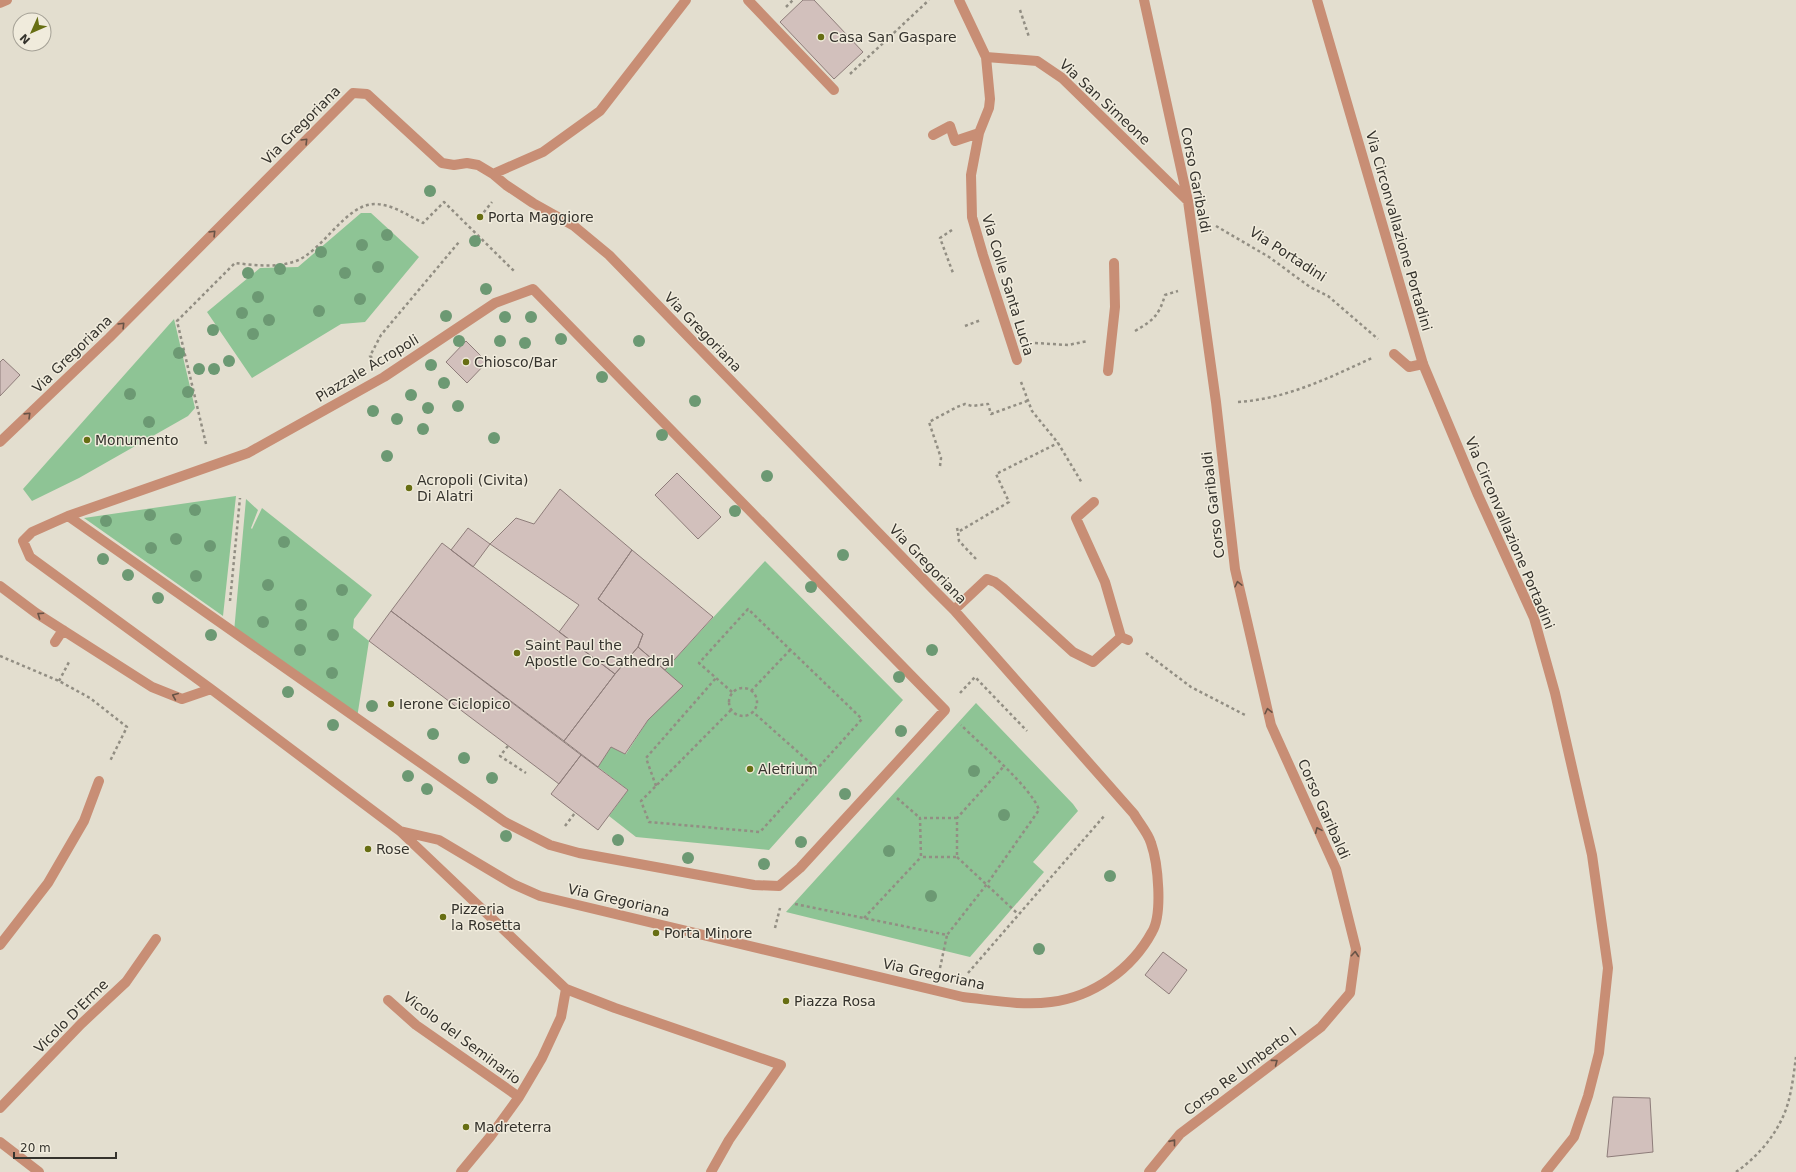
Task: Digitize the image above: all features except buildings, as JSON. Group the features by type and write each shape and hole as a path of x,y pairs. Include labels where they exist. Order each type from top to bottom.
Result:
{"street":[{"path":"0,3 7,0"},
{"path":"493,174 542,152 600,111 686,0"},
{"path":"748,0 834,90"},
{"path":"959,0 986,57"},
{"name":"Corso Garibaldi","path":"1144,0 1188,201 1216,402 1235,569 1271,725 1336,869 1356,949 1350,993"},
{"name":"Via Circonvallazione Portadini","path":"1317,0 1423,364 1478,495 1534,618 1555,693 1592,855 1608,968 1599,1053 1588,1096 1574,1137 1546,1172"},
{"name":"Via Colle Santa Lucia","path":"986,57 990,100 989,108 979,133 971,175 972,217 982,255 1017,360"},
{"name":"Via San Simeone","path":"986,57 1037,61 1050,69 1062,78 1188,201"},
{"name":"Via Gregoriana","path":"0,442 109,338 353,92 366,94 442,163 454,165 467,163 478,165 493,174 532,203 574,226 609,255 954,610 1134,814 1151,841 1156,861 1159,907 1153,932 1134,958 1111,980 1081,995 1051,1002 1016,1002 963,997 540,896 513,884 439,840 400,831"},
{"path":"933,135 950,126 956,141 979,133"},
{"path":"1108,370 1115,307 1114,263"},
{"path":"68,516 505,822 550,845 579,852 754,885 779,886 800,868 945,710 533,289"},
{"name":"Piazzale Acropoli","path":"211,689 30,557 23,541 32,532 68,516 248,453 384,376 495,302 533,289"},
{"path":"1394,354 1409,366 1423,364"},
{"path":"954,610 987,579 995,582 1003,588 1073,652 1093,662 1125,638 1105,582 1076,518 1094,502"},
{"path":"0,586 36,613 152,687 182,699 211,689 400,831 566,989 615,1008 781,1065 729,1140 711,1172"},
{"path":"55,642 63,630"},
{"path":"0,945 48,883 84,821 100,781"},
{"name":"Vicolo D'Erme","path":"0,1108 81,1024 126,982 156,939"},
{"path":"460,1172 490,1137 519,1098 542,1058 561,1017 566,989"},
{"name":"Corso Re Umberto I","path":"1149,1172 1180,1134 1321,1027 1350,993"},
{"name":"Vicolo del Seminario","path":"388,1000 416,1025 519,1098"},
{"path":"0,1142 39,1172"}],"path":[{"path":"844,79 929,0"},
{"path":"1020,10 1030,40"},
{"path":"480,217 494,201"},
{"path":"211,466 177,321 235,263 276,265 294,262 314,250 357,208 374,204 392,206 423,223 444,202 533,289"},
{"name":"Via Portadini","path":"1214,225 1269,256 1310,287 1328,296 1359,323"},
{"path":"943,235 940,238 953,273"},
{"path":"381,335 459,242"},
{"path":"1129,333 1150,322 1161,310 1165,294 1184,289"},
{"path":"1036,344 1068,345 1083,341"},
{"path":"1233,402 1254,400 1310,386 1374,357"},
{"name":"Via Colle Santa Lucia","path":"1017,360 1022,387 1032,411 1058,443 1094,502"},
{"path":"940,466 941,458 929,422 965,404 972,406 988,404 991,414 1027,401"},
{"path":"958,532 1009,502 996,474 1058,443"},
{"path":"227,628 240,498"},
{"path":"957,528 959,541 978,560"},
{"path":"731,710 641,801 649,822 760,832 862,719 748,609 699,663 732,692"},
{"path":"1125,638 1191,687 1248,717"},
{"path":"751,691 790,650"},
{"path":"0,656 59,680 90,698 128,727 100,781"},
{"path":"940,970 947,935 987,884 1039,810 1036,802 1004,766 945,710 975,677 1032,736"},
{"path":"656,786 646,758 716,678"},
{"path":"741,688 751,691 757,700 757,705 753,712 743,717 735,714 731,710 728,701 732,692 741,688"},
{"path":"753,712 817,768"},
{"path":"508,746 500,756 526,774"},
{"path":"957,857 957,818 1004,766"},
{"path":"879,782 920,818 957,818"},
{"path":"571,818 575,812"},
{"path":"966,976 1106,814"},
{"path":"864,918 921,857 920,818"},
{"path":"921,857 957,857 1018,914"},
{"path":"788,903 947,935"},
{"path":"775,929 780,910"},
{"path":"1736,1172 1750,1162 1763,1149 1779,1122 1788,1104 1796,1057"}],"green space":[{"path":"361,213 371,213 419,257 365,322 341,324 252,378 207,312 260,268 298,267"},
{"path":"174,319 195,408 188,416 79,478 32,501 23,489"},
{"path":"236,496 223,616 84,518"},
{"path":"246,499 258,510 251,528 252,529 262,508 372,595 354,619 353,628 369,641 357,718 234,632"},
{"path":"765,561 903,700 769,850 636,837 609,816 628,790 598,767 611,747 626,754 648,720 665,670"},
{"path":"976,703 1078,811 1033,862 1044,872 970,957 786,912"}],"place":[{"name":"Casa San Gaspare","path":"821,37"},
{"name":"Porta Maggiore","path":"480,217"},
{"name":"Chiosco/Bar","path":"466,362"},
{"name":"Monumento","path":"87,440"},
{"name":"Acropoli (Civita) Di Alatri","path":"409,488"},
{"name":"Saint Paul the Apostle Co-Cathedral","path":"517,653"},
{"name":"Ierone Ciclopico","path":"391,704"},
{"name":"Aletrium","path":"750,769"},
{"name":"Rose","path":"368,849"},
{"name":"Pizzeria la Rosetta","path":"443,917"},
{"name":"Porta Minore","path":"656,933"},
{"name":"Piazza Rosa","path":"786,1001"},
{"name":"Madreterra","path":"466,1127"}]}
